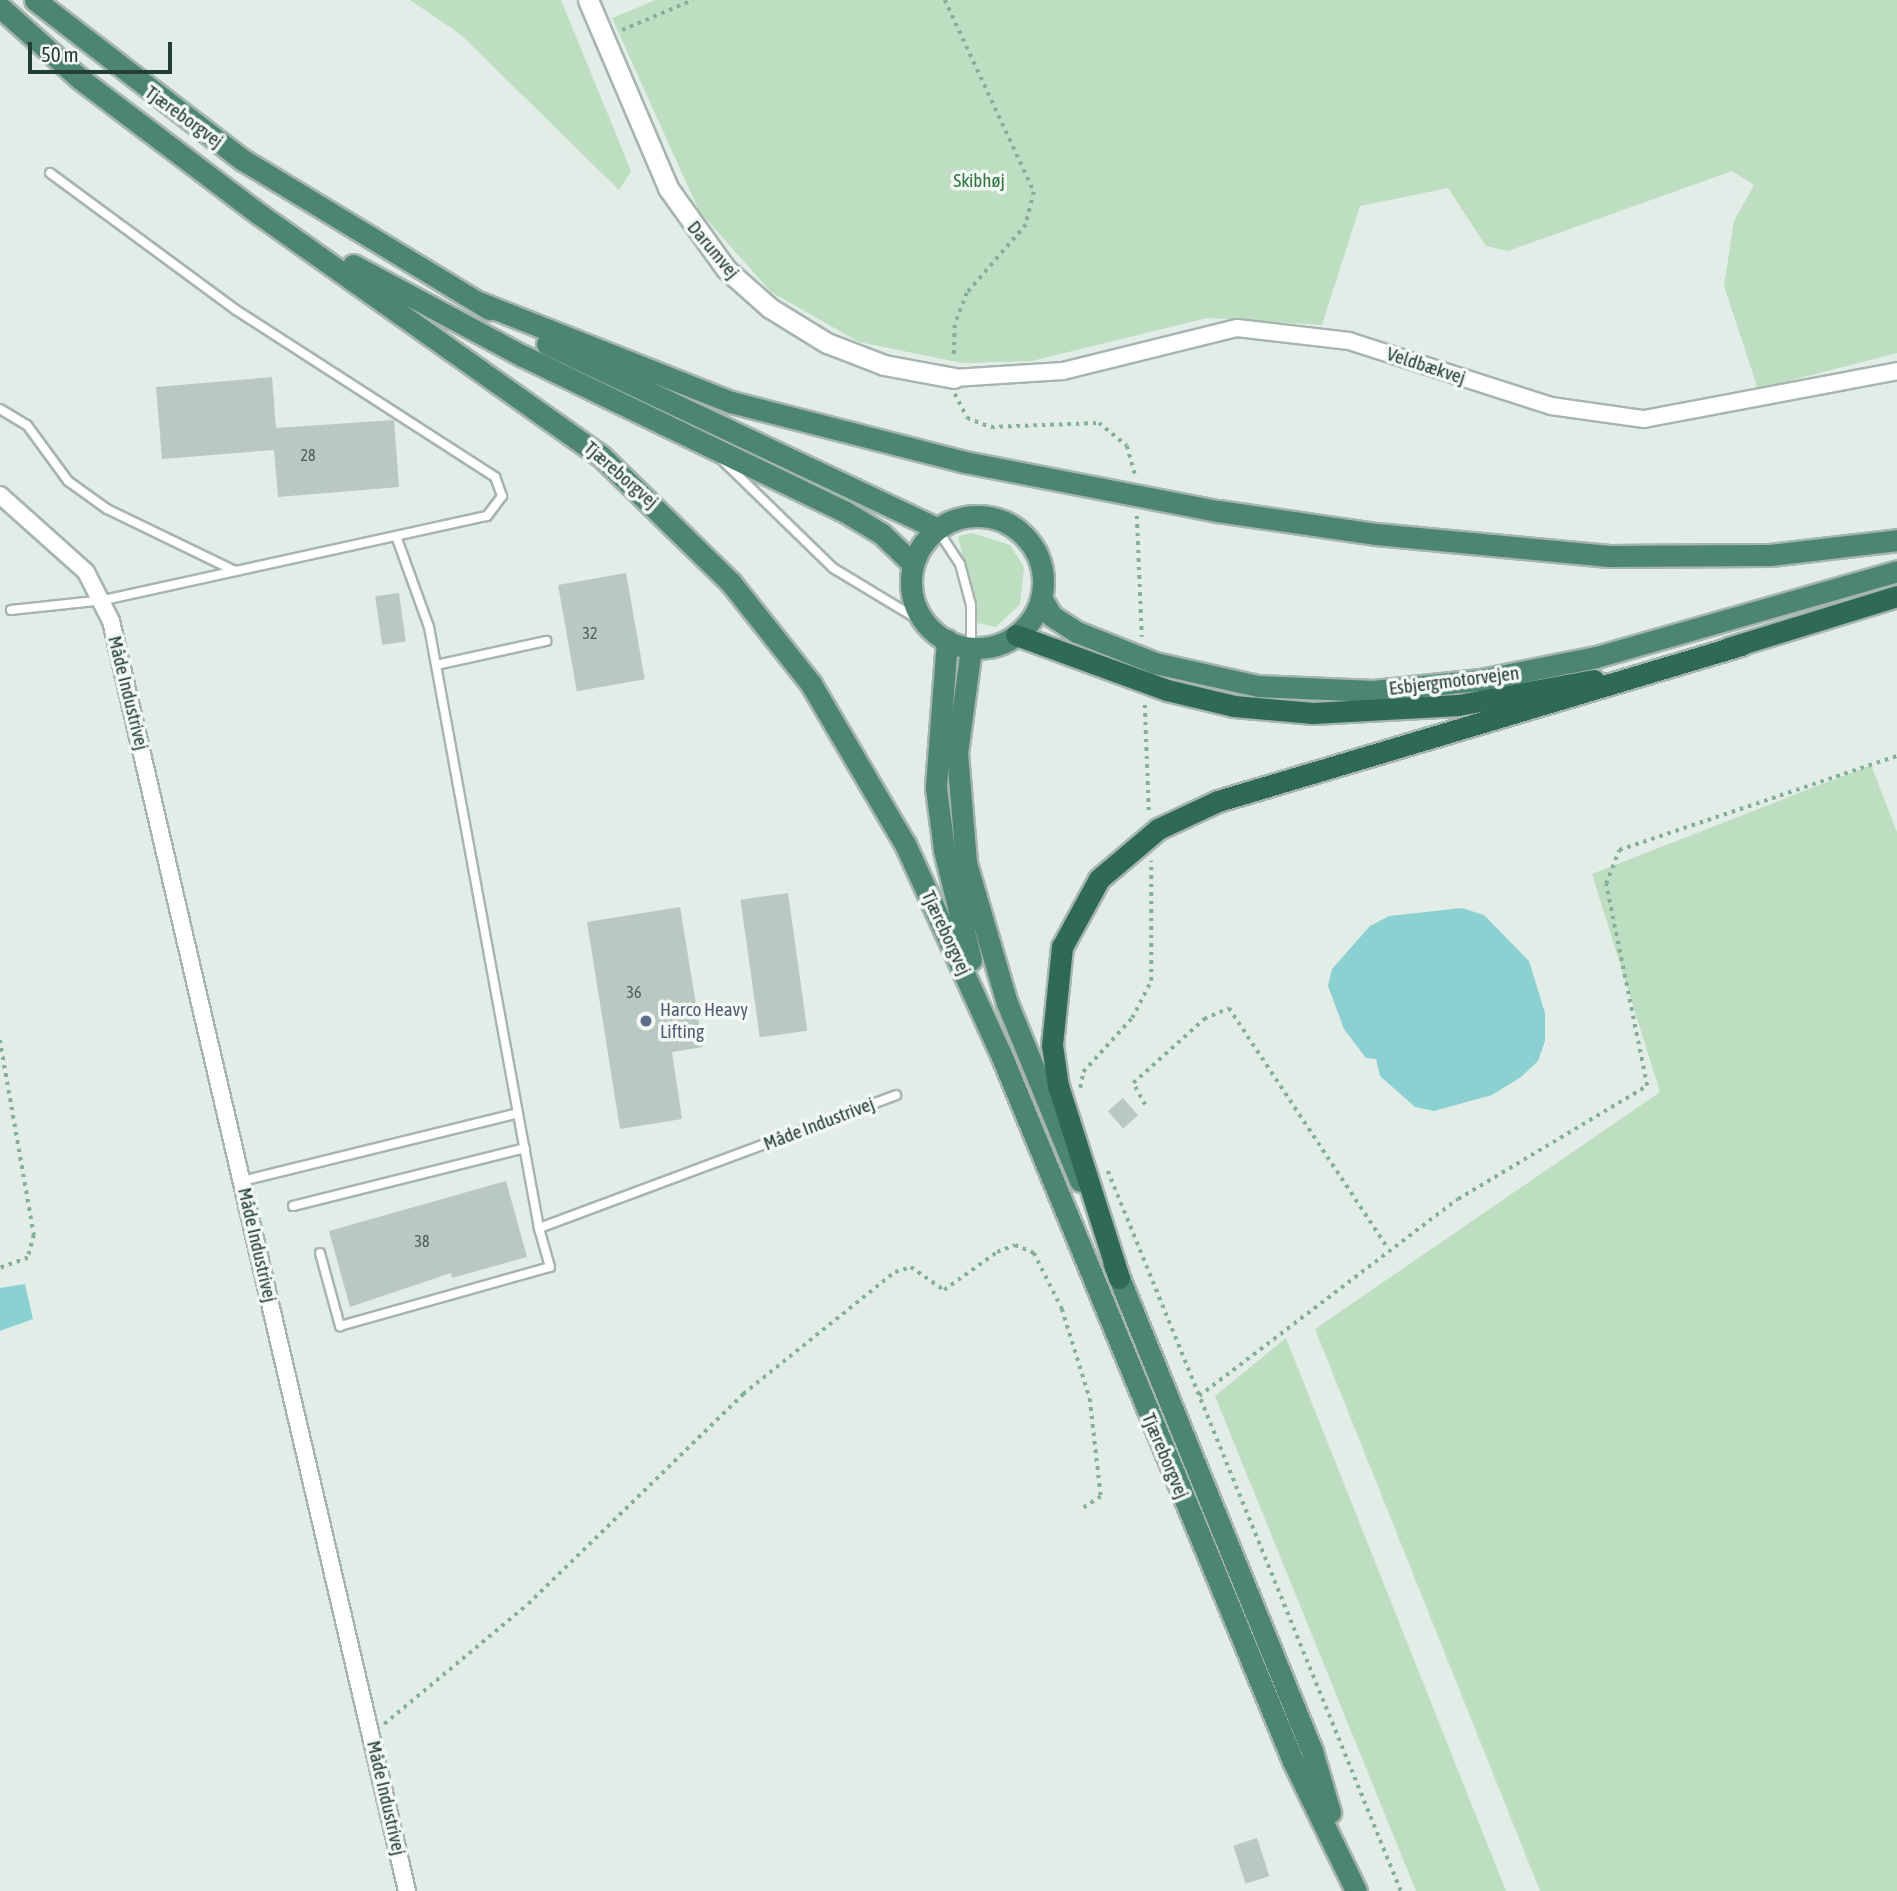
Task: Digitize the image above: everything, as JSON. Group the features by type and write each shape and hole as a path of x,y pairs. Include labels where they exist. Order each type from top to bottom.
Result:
{"highway":[{"name":"Tjæreborgvej","path":"35,0 243,160 533,338 937,528"},
{"name":"Tjæreborgvej","path":"0,8 79,78 259,214 554,419 643,493 731,583 811,684 877,790 1000,1052 1293,1761 1356,1891"},
{"name":"Tjæreborgvej","path":"259,214 523,356 844,511 882,534 913,564"},
{"path":"478,302 731,402 965,462 1217,511 1376,534 1609,556 1770,555 1897,540"},
{"path":"970,515 989,516 1021,532 1040,562 1041,598 1016,635 971,648 947,640 926,624 912,595 913,564 937,528 970,515"},
{"name":"Esbjergmotorvejen","path":"1041,598 1052,616 1077,632 1154,663 1258,686 1373,691 1480,680 1596,657 1897,571"},
{"name":"Esbjergmotorvejen","path":"1016,635 1167,690 1234,706 1313,713 1379,713 1517,697 1741,645 1897,596"},
{"path":"947,640 937,725 944,850 1000,1052"},
{"path":"1119,1278 1058,1086 1052,1045 1054,977 1062,947 1099,879 1158,829 1217,800 1741,645"},
{"name":"Tjæreborgvej","path":"971,648 962,688 958,803 979,924 1119,1278 1312,1751 1345,1864"}],"street":[{"name":"Darumvej","path":"589,0 668,188 726,269 784,318 827,343 884,365 954,378"},
{"name":"Veldbækvej","path":"954,378 1063,371 1237,328 1349,341 1551,406 1644,419 1897,371"},
{"name":"Måde Industrivej","path":"0,495 65,548 104,600 407,1891"}],"lane":[{"path":"11,610 104,600 487,516 502,496 495,477 236,310 50,173"},
{"path":"0,410 27,425 68,481 107,509 236,571"},
{"path":"694,437 833,568 926,624"},
{"path":"937,528 963,575 971,605 971,648"},
{"path":"320,1252 340,1326 550,1267 539,1228 436,665 396,536"},
{"path":"436,665 546,641"},
{"name":"Måde Industrivej","path":"539,1228 896,1095"},
{"path":"242,1181 518,1113"},
{"path":"293,1206 525,1148"}],"path":[{"path":"604,37 693,0"},
{"path":"945,0 1034,192 1026,225 967,293 956,325 954,378 959,409 974,423 1099,423 1127,446 1135,474"},
{"path":"1137,516 1142,637"},
{"path":"1145,705 1149,812"},
{"path":"1199,1396 1388,1248 1647,1086 1606,884 1619,850 1897,756"},
{"path":"1080,1097 1083,1072 1124,1029 1151,982 1151,859"},
{"path":"1144,1105 1133,1083 1204,1019 1229,1009 1388,1248"},
{"path":"0,1040 34,1236 28,1258 0,1268"},
{"path":"1105,1163 1401,1891"},
{"path":"370,1731 402,1714 528,1604 743,1394 895,1272 911,1268 944,1290 997,1252 1015,1245 1034,1253 1062,1309 1090,1399 1101,1497 1082,1509"}],"green space":[{"path":"410,0 561,0 631,171 619,190 460,34"},
{"name":"Skibhøj","path":"656,0 1897,0 1897,353 1758,389 1724,286 1734,221 1754,185 1732,171 1508,251 1486,246 1448,188 1360,206 1322,325 1207,318 1032,361 962,363 859,342 771,292 699,211 612,18"},
{"path":"972,533 1010,545 1024,567 1020,604 996,627 977,623 958,536"},
{"path":"1871,765 1897,832 1897,1891 1540,1891 1315,1329 1660,1092 1592,874"},
{"path":"1286,1338 1506,1891 1416,1891 1215,1396"}],"water":[{"path":"1462,908 1484,915 1529,961 1545,1013 1545,1041 1538,1061 1521,1077 1492,1095 1434,1111 1415,1107 1380,1076 1376,1059 1366,1058 1344,1029 1328,986 1332,969 1370,926 1389,916"},
{"path":"25,1284 33,1319 0,1331 0,1288"}],"building":[{"path":"272,377 276,428 394,420 399,487 278,497 274,450 162,459 156,387"},
{"path":"626,573 645,679 577,691 558,585"},
{"path":"399,593 406,642 382,645 375,596"},
{"path":"788,893 807,1031 760,1037 740,900"},
{"path":"680,907 703,1047 672,1052 682,1119 620,1129 587,922"},
{"path":"1123,1098 1138,1115 1123,1128 1108,1111"},
{"path":"506,1181 527,1257 452,1278 451,1273 350,1307 329,1231"},
{"path":"1257,1838 1269,1876 1246,1884 1233,1846"}],"place":[{"name":"Harco Heavy Lifting","path":"646,1021"}]}
